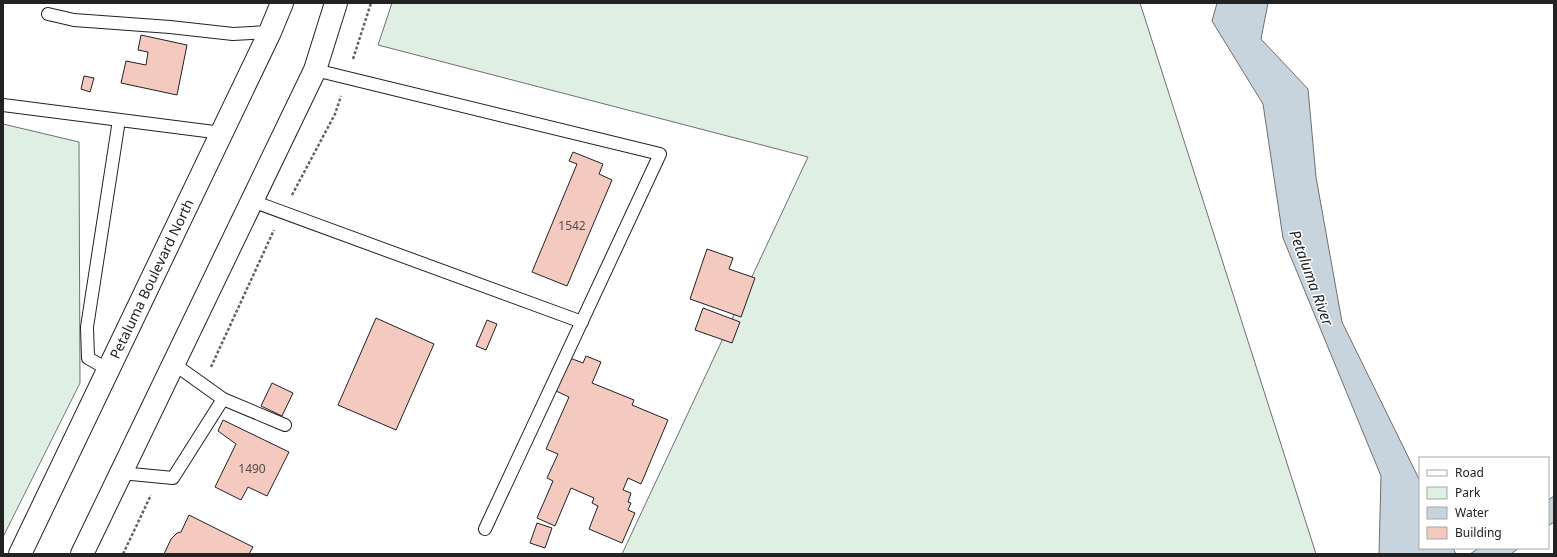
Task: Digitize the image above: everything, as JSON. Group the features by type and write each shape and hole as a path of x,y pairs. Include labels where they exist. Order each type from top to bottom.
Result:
{"main road":[{"name":"Petaluma Boulevard North","path":"20,554 222,133 270,32 282,3"},
{"path":"82,554 315,70 336,3"}],"lane":[{"path":"48,14 74,20 170,27 233,34 270,32"},
{"path":"315,70 660,154 485,529"},
{"path":"3,105 222,133"},
{"path":"109,370 88,358 87,327 119,120"},
{"path":"252,201 582,322"},
{"path":"174,364 222,398 285,424"},
{"path":"121,473 174,478 222,398"}],"path":[{"path":"202,385 283,212 335,114 371,3"},
{"path":"123,554 159,477"}],"green space":[{"path":"392,3 1140,3 1316,554 622,554 808,157 378,45"},
{"path":"3,124 79,142 80,383 3,537"}],"water":[{"name":"Petaluma River","path":"1217,3 1268,3 1261,39 1308,89 1316,177 1342,322 1419,479 1419,549 1454,549 1456,554 1379,554 1381,476 1283,238 1263,104 1212,21"},
{"path":"1554,496 1554,522 1549,525 1549,499"},
{"path":"1478,549 1518,549 1511,554 1470,554"}],"building":[{"path":"141,35 187,45 177,95 121,83 126,61 146,65 148,52 138,50"},
{"path":"84,76 94,78 90,92 81,89"},
{"path":"573,152 603,164 599,174 612,180 567,286 532,272 577,164 569,161"},
{"path":"707,249 733,258 729,269 755,278 741,317 690,299"},
{"path":"703,308 740,322 732,343 695,330"},
{"path":"376,318 434,344 396,430 338,405"},
{"path":"487,320 497,324 486,350 476,346"},
{"path":"586,356 601,362 592,383 634,400 632,405 668,420 641,484 628,478 623,490 631,493 628,502 631,503 628,510 635,513 622,543 589,529 598,506 592,503 594,498 571,488 555,526 537,518 553,481 547,478 558,454 546,449 569,397 556,391 570,358 583,363"},
{"path":"272,383 293,393 282,416 261,406"},
{"path":"223,420 289,452 267,496 248,487 241,500 215,487 236,444 218,431"},
{"path":"189,515 253,547 249,554 164,554 171,539 177,533 181,532"},
{"path":"537,523 552,528 545,548 530,543"}]}
